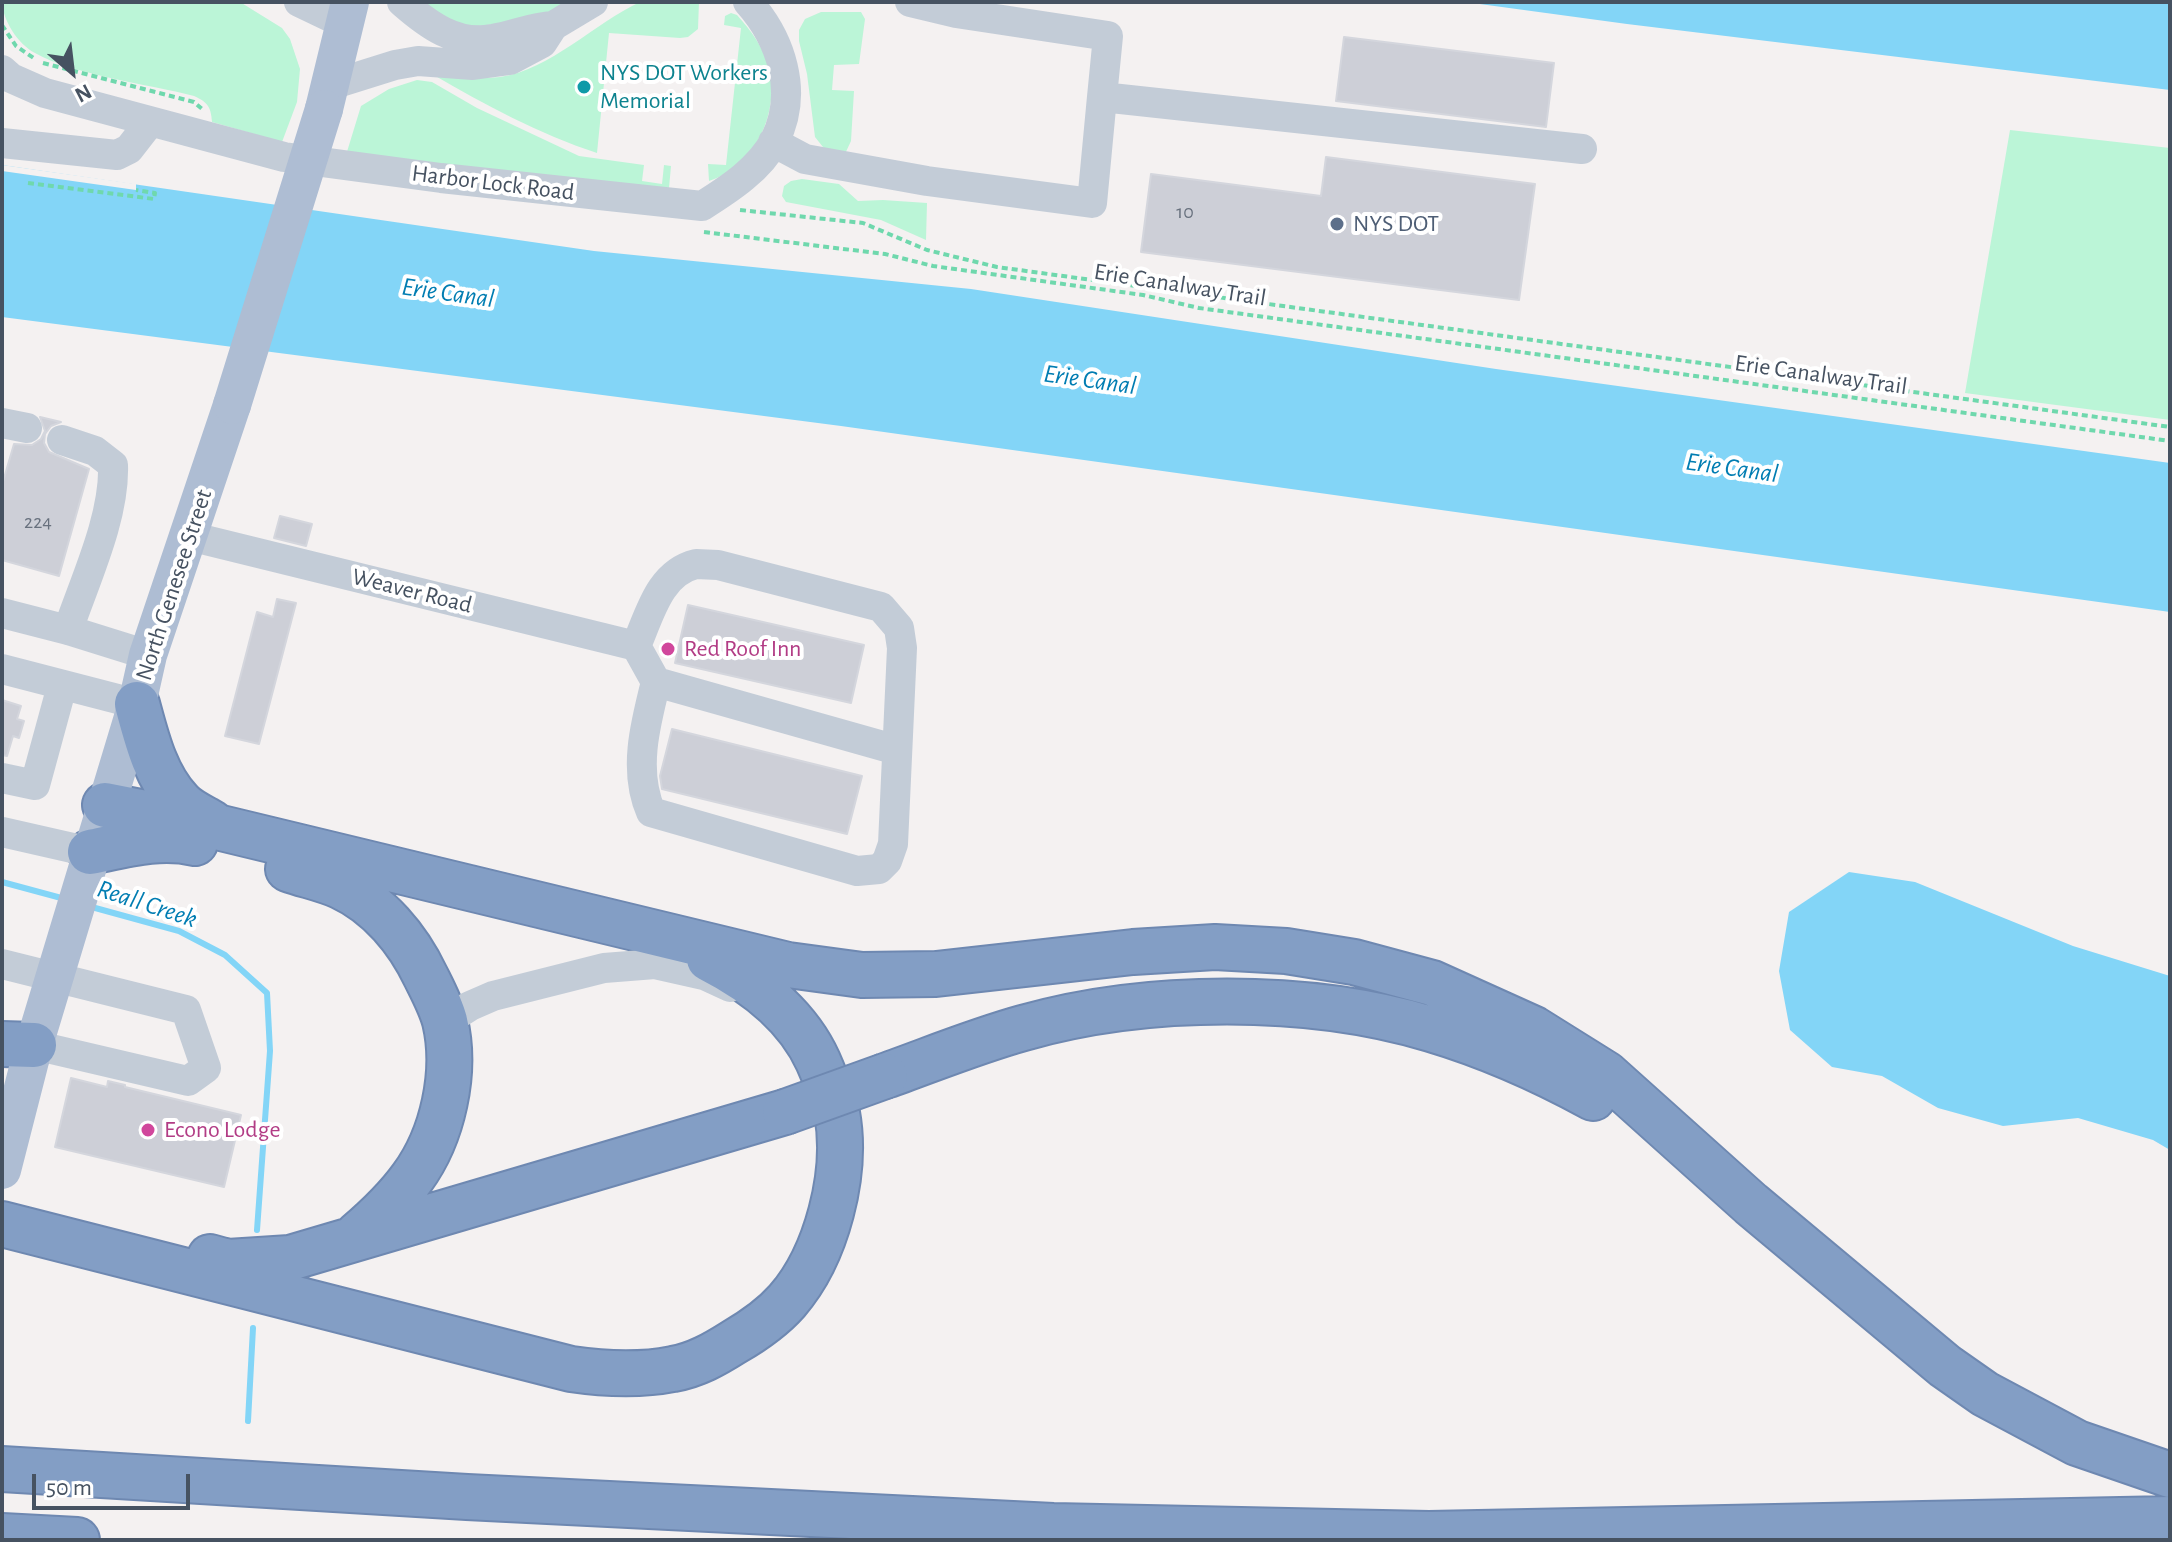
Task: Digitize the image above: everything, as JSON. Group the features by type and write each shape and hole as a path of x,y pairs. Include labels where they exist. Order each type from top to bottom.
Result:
{"highway":[{"path":"137,704 163,779 181,804 217,827"},
{"path":"105,805 217,827 788,965 862,975 936,974 1133,952 1215,947 1286,951 1354,962 1432,983 1534,1029 1606,1074 1696,1156 1933,1356 1985,1394 2077,1443 2170,1475"},
{"path":"87,866 141,841 182,841 239,853 341,887 385,917 414,952 445,1022 450,1060 446,1095 434,1137 414,1176 383,1212 354,1238"},
{"path":"2,1204 30,1225 571,1369 619,1375 674,1369 710,1357 757,1328 787,1301 816,1255 836,1199 837,1112 818,1061 799,1030 766,994 729,969 658,932"},
{"path":"30,1225 228,1262 290,1258 785,1112 1023,1028 1107,1010 1193,1002 1295,1004 1430,1028 1541,1069 1696,1156"},
{"path":"2,1469 483,1498 1053,1526 1429,1534 2170,1519"},
{"path":"2,1536 77,1540"}],"main road":[{"name":"North Genesee Street","path":"2,1170 54,977 137,704 148,655 232,405 326,98 347,13"}],"street":[{"path":"299,2 347,13"},
{"path":"402,2 426,23 457,37 489,40 535,27 553,26"},
{"path":"326,98 395,65 418,61 473,65 510,60 542,43 553,26 593,2"},
{"path":"700,219 744,177 773,142 786,105 786,74 770,32 753,2"},
{"path":"773,142 805,159 927,181 1092,203 1108,36 956,13 910,2"},
{"name":"Harbor Lock Road","path":"2,70 11,78 45,93 284,157 700,219"},
{"path":"1102,97 1582,149"},
{"path":"2,143 117,155 129,149 150,122"},
{"path":"62,440 95,451 113,465 114,485 68,630"},
{"name":"Weaver Road","path":"189,536 636,646"},
{"path":"696,564 718,565 881,607 899,628 902,648 893,844 887,861 879,869 857,871 651,812 642,792 642,764 646,722 656,682 636,646 658,594 669,577 681,567 696,564"},
{"path":"2,613 148,655"},
{"path":"2,669 137,704"},
{"path":"656,682 897,750"},
{"path":"2,778 35,785 62,686"},
{"path":"2,832 87,866"},
{"path":"2,964 186,1010 206,1068 188,1081 35,1047"},
{"path":"445,1022 493,996 604,968 655,964 704,975 757,1000 799,1030"},
{"path":"35,1047 118,1079 139,1081 157,1073"}],"path":[{"path":"2,25 16,46 39,62 194,102 202,109 204,118"},
{"path":"28,183 154,199 155,193 136,190"},
{"path":"700,219 863,223 927,250 997,267 2170,427"},
{"name":"Erie Canalway Trail","path":"700,219 933,266 1143,295 1199,308 2170,441"}],"green space":[{"path":"2,2 240,2 282,28 290,39 300,69 297,102 282,142 212,122 208,105 194,96 90,73 35,53 12,31"},
{"path":"414,2 569,2 541,19 460,28"},
{"path":"640,2 699,2 698,29 688,37 680,38 609,33 597,153 513,118 432,74 483,78 519,73 554,56"},
{"path":"821,12 861,12 865,19 859,64 834,65 832,90 854,91 851,141 844,156 827,152 815,137 807,74 799,41 799,30 805,19"},
{"path":"731,13 737,15 747,27 764,54 769,69 771,104 767,121 751,151 725,174 709,181 708,164 726,165 741,28 724,25 725,16"},
{"path":"417,80 432,82 477,108 579,156 644,165 642,181 662,184 664,165 671,166 669,188 346,155 361,106 389,89"},
{"path":"2010,130 2170,148 2170,420 1965,393"},
{"path":"802,179 839,184 858,201 927,203 926,240 881,220 786,202 782,196 784,186"}],"water":[{"path":"1465,2 2170,2 2170,90 1627,24"},
{"name":"Erie Canal","path":"2,165 594,251 971,289 1496,369 2170,463 2170,612 841,426 2,317"},
{"path":"1849,872 1915,882 2073,946 2170,976 2170,1150 2153,1140 2078,1118 2003,1126 1938,1108 1882,1076 1832,1067 1790,1030 1779,971 1789,912"}],"pier":[{"path":"2,165 136,184 136,190 2,171"}],"building":[{"path":"1344,37 1554,63 1546,127 1336,101"},
{"name":"NYS DOT","path":"1326,157 1535,184 1519,300 1141,252 1151,174 1321,196"},
{"path":"40,417 61,422 51,426 45,434 44,443 49,452 89,469 59,576 2,560 2,485 14,444 32,445 41,439 45,431"},
{"path":"280,516 312,524 306,546 274,538"},
{"path":"277,599 296,603 259,744 225,736 257,612 273,617"},
{"path":"688,605 864,645 851,703 675,663"},
{"path":"2,700 21,706 17,719 24,721 19,738 13,736 7,756 2,755"},
{"path":"672,729 862,776 847,834 662,789 660,776"},
{"name":"Econo Lodge","path":"71,1078 107,1087 108,1081 241,1115 224,1187 55,1147"}],"waterway":[{"name":"Reall Creek","path":"2,882 65,899"},
{"name":"Reall Creek","path":"88,906 179,931 225,955 267,993 270,1051 257,1230"},
{"name":"Reall Creek","path":"248,1421 253,1328"}],"place":[{"name":"NYS DOT Workers Memorial","path":"584,87"},
{"name":"NYS DOT","path":"1337,224"},
{"name":"Red Roof Inn","path":"668,649"},
{"name":"Econo Lodge","path":"148,1130"}]}
